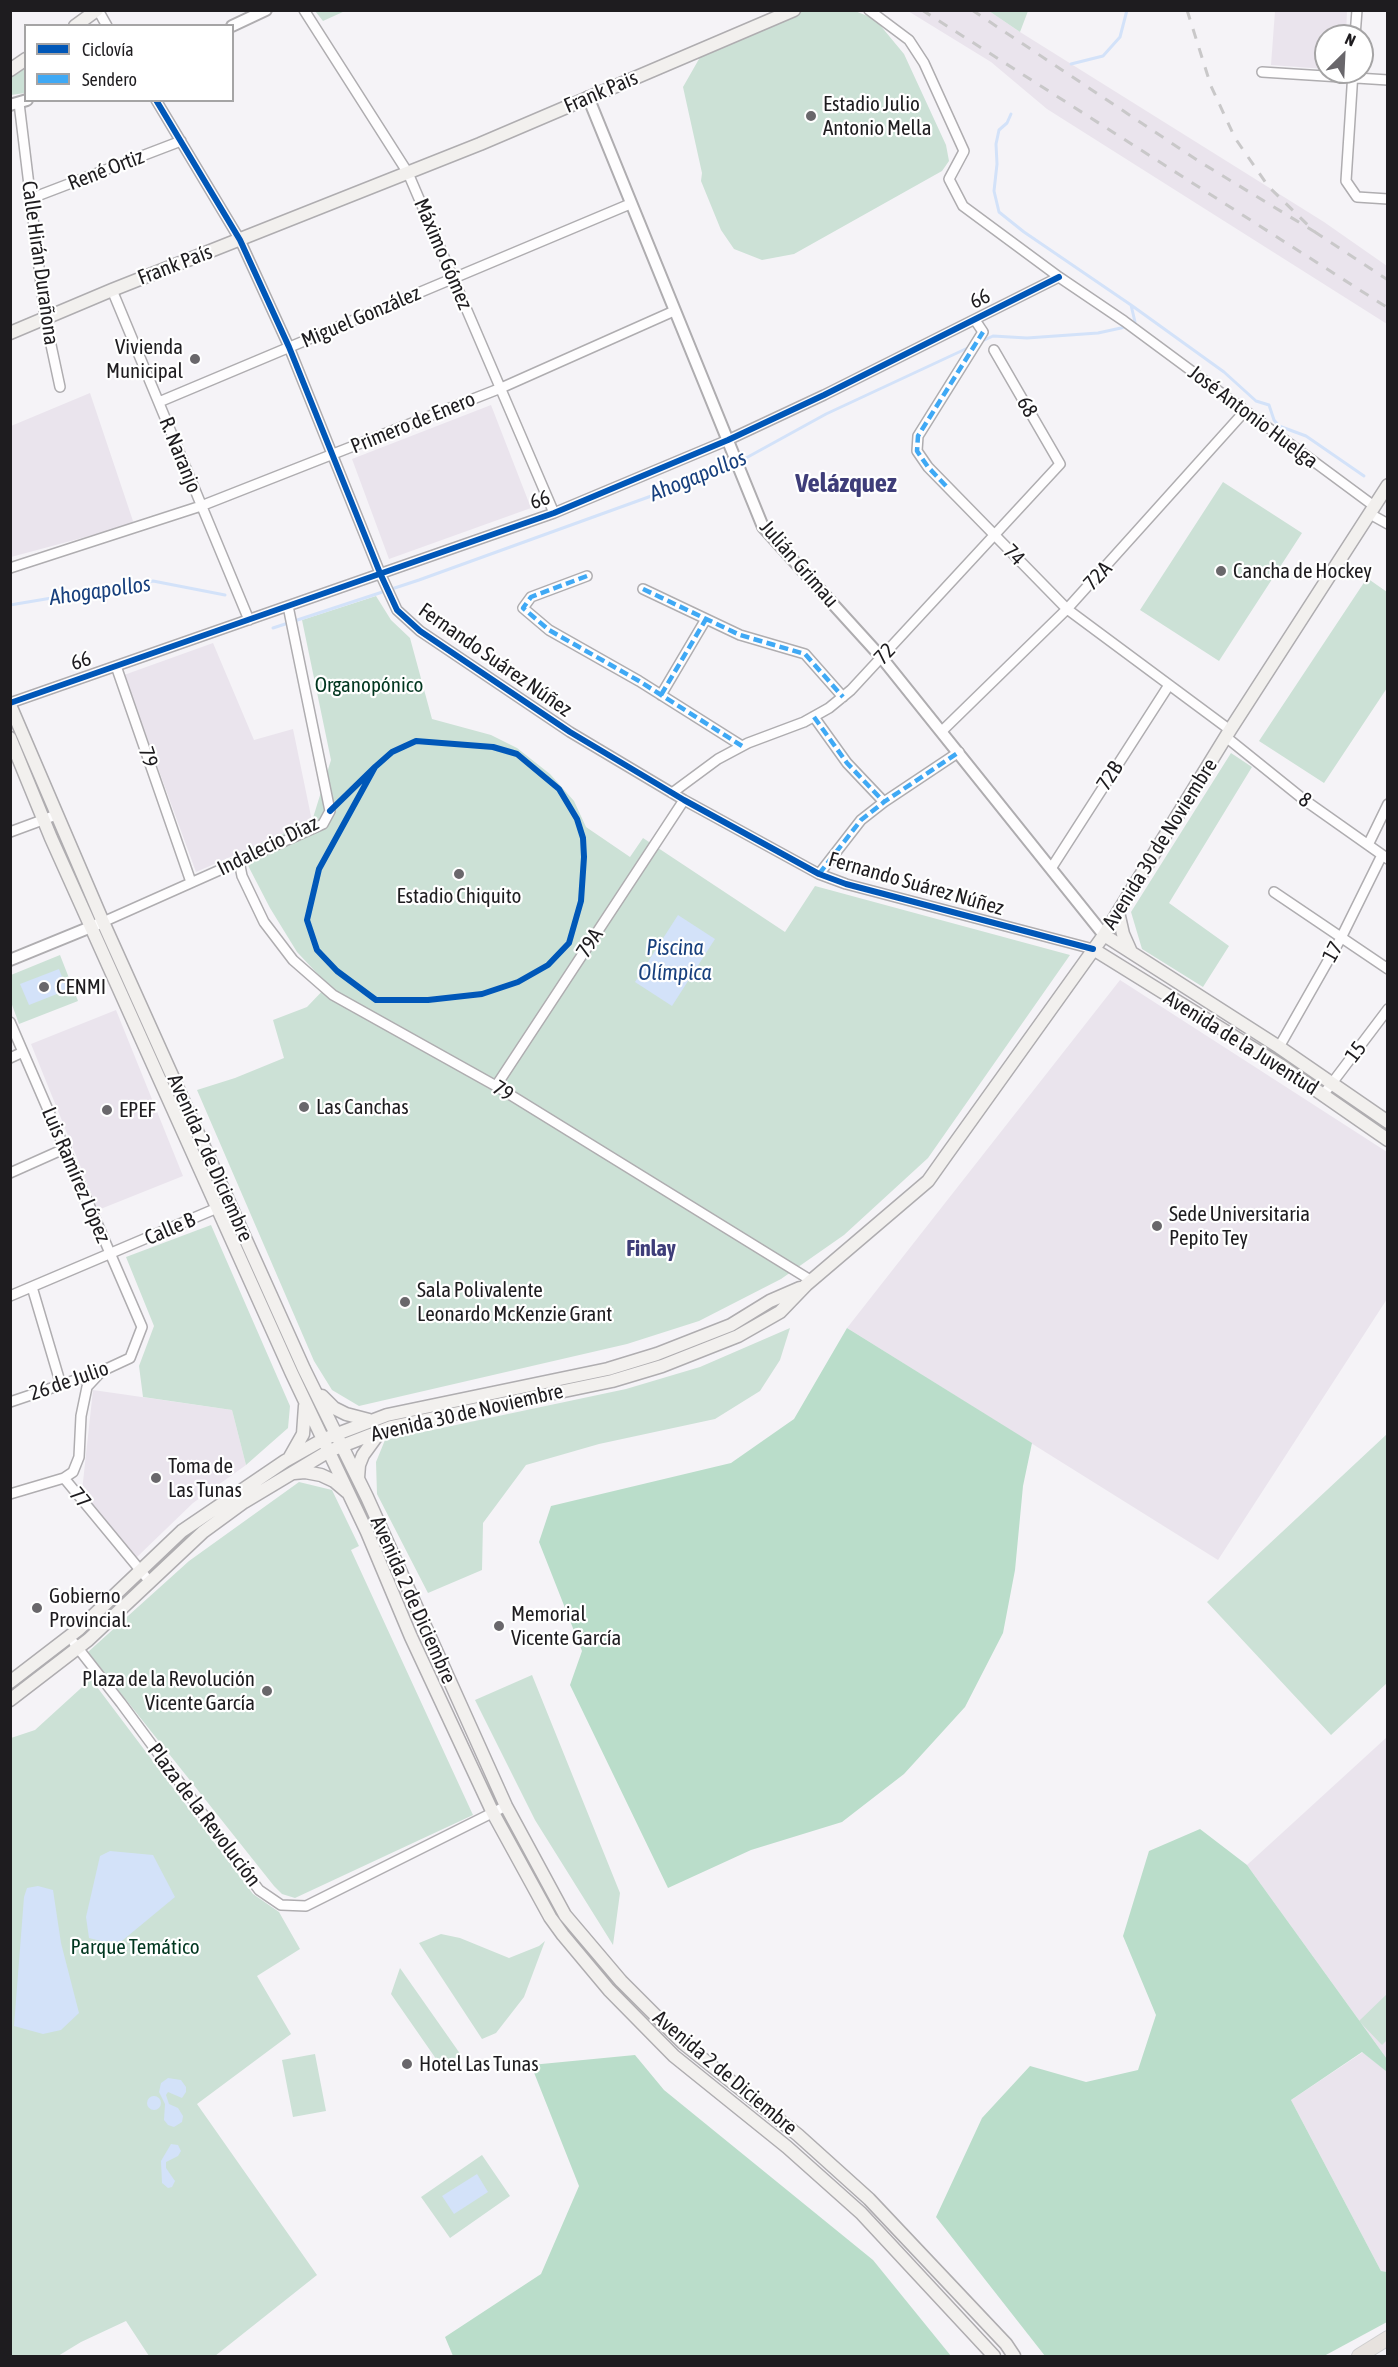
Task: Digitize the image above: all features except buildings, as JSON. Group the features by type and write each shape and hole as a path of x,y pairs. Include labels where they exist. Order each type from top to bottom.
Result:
{"main road":[{"path":"78,24 97,10"},
{"name":"Frank Pais","path":"408,173 794,10"},
{"path":"10,70 24,60"},
{"name":"Frank País","path":"10,333 112,290 408,173"},
{"name":"Avenida 30 de Noviembre","path":"339,1439 612,1381 662,1366 738,1336 780,1312 809,1283 927,1181 1104,935 1228,734 1388,485"},
{"name":"Avenida 2 de Diciembre","path":"10,704 50,817"},
{"name":"Avenida 2 de Diciembre","path":"10,738 50,817 217,1209 350,1494 411,1637 493,1813 555,1925 609,1990 674,2056 787,2146 861,2213 994,2356"},
{"path":"1118,912 1123,933 1132,953"},
{"name":"Avenida 2 de Diciembre","path":"97,924 358,1479 506,1806 565,1915 621,1981 683,2043 798,2135 869,2199 1006,2344 1014,2356"},
{"name":"Avenida de la Juventud","path":"1104,935 1279,1047 1388,1122"},
{"name":"Avenida de la Juventud","path":"1093,949 1280,1065 1388,1140"},
{"path":"1079,969 1093,963 1111,961"},
{"name":"Avenida 30 de Noviembre","path":"10,1682 69,1637 182,1531 290,1458 327,1445 371,1420 387,1415 608,1369 657,1354 731,1325 770,1301 809,1283"},
{"path":"314,1389 334,1408 346,1414 371,1420"},
{"path":"290,1458 303,1434 306,1415 304,1399"},
{"path":"358,1479 359,1465 363,1455 375,1436 382,1430"},
{"name":"Avenida 30 de Noviembre","path":"10,1700 77,1648 203,1532 244,1502 293,1473 327,1445"},
{"path":"293,1473 305,1472 321,1475 334,1481 350,1494"},
{"path":"1359,2356 1388,2338"}],"street":[{"path":"97,10 106,24"},
{"path":"234,25 266,10"},
{"name":"Máximo Gómez","path":"304,10 408,173 554,513"},
{"name":"José Antonio Huelga","path":"869,10 909,40 924,63 964,151 950,179 963,206 1245,411 1388,524"},
{"path":"1262,72 1314,74"},
{"path":"1352,84 1346,181 1357,197 1388,199"},
{"name":"Julián Grimau","path":"588,97 763,527 882,658 1052,867 1104,935"},
{"name":"Fernando Suárez Núñez","path":"157,102 240,240 289,347 380,573 398,610 420,631 570,732 684,800 819,874 846,884 1093,949"},
{"name":"Calle Hirán Durañona","path":"19,103 45,317 60,387"},
{"name":"René Ortiz","path":"32,198 181,141"},
{"name":"Miguel González","path":"159,402 630,204"},
{"name":"66","path":"10,704 554,513 728,440 824,395 1059,277"},
{"name":"R. Naranjo","path":"112,290 249,620"},
{"name":"Primero de Enero","path":"10,568 201,506 332,456 501,388 674,311"},
{"name":"74","path":"975,320 983,332 918,436 918,451 928,467 1067,609 1169,685 1228,734"},
{"name":"68","path":"994,350 1060,464"},
{"name":"72A","path":"942,731 1067,609 1245,411"},
{"name":"72","path":"672,793 718,759 742,746 814,717 843,696 882,658 1060,464"},
{"path":"587,576 531,597 523,608 549,630 661,695 742,746"},
{"path":"643,589 740,635 805,654 843,696"},
{"name":"Indalecio Díaz","path":"10,960 323,824 330,811 288,606"},
{"path":"661,695 706,619"},
{"name":"79","path":"116,666 191,882"},
{"name":"72B","path":"1052,867 1169,685"},
{"path":"814,717 847,763 884,802"},
{"name":"8","path":"1228,734 1303,800 1385,857"},
{"path":"819,874 861,820 958,752"},
{"name":"79A","path":"496,1086 684,800"},
{"path":"1368,845 1388,804"},
{"path":"10,832 50,817"},
{"name":"17","path":"1279,1047 1385,857"},
{"name":"79","path":"239,861 242,876 264,922 293,960 333,995 496,1086 809,1283"},
{"path":"1274,892 1388,969"},
{"name":"15","path":"1323,1095 1388,1009"},
{"name":"Luis Ramírez López","path":"10,1022 142,1328"},
{"path":"10,1058 23,1052"},
{"path":"10,1173 66,1148"},
{"name":"Calle B","path":"10,1296 229,1203"},
{"path":"32,1287 61,1384"},
{"name":"26 de Julio","path":"10,1401 102,1371 130,1358 142,1328"},
{"name":"77","path":"102,1371 87,1387 81,1416 77,1466 64,1478 150,1582"},
{"path":"10,1494 64,1478"},
{"name":"Plaza de la Revolución","path":"69,1637 121,1703 259,1890 281,1905 306,1906 506,1806"}],"shaded area":[{"path":"908,11 989,11 1324,222 1387,266 1387,324 1047,109 991,62"},
{"path":"1275,11 1347,11 1346,24 1314,24 1314,68 1271,65"},
{"path":"90,393 134,524 11,557 11,426"},
{"path":"491,405 531,508 389,559 352,459"},
{"path":"213,643 254,740 293,729 312,821 196,872 124,675"},
{"name":"Sede Universitaria Pepito Tey","path":"1120,980 1387,1152 1387,1299 1218,1560 847,1328"},
{"name":"EPEF","path":"116,1010 183,1176 98,1210 31,1044"},
{"name":"Toma de Las Tunas","path":"93,1390 232,1410 246,1465 193,1503 137,1557 107,1524 82,1491"},
{"path":"1387,1737 1387,2059 1247,1865"},
{"path":"1363,2052 1387,2072 1387,2272 1381,2271 1291,2100"}],"green space":[{"path":"1028,10 1020,32 989,11"},
{"path":"315,11 345,11 323,21"},
{"name":"Estadio Julio Antonio Mella","path":"803,11 855,11 875,19 904,54 946,145 949,161 942,171 794,254 762,260 734,249 721,230 701,181 702,173 683,87 703,52"},
{"path":"24,67 24,93 11,95 11,77"},
{"name":"Cancha de Hockey","path":"1223,482 1302,533 1219,661 1140,610"},
{"path":"1367,578 1387,592 1387,688 1324,783 1259,741"},
{"name":"Organopónico","path":"376,596 391,620 410,638 432,719 491,735 517,748 550,774 574,801 586,827 630,857 643,838 785,932 815,886 1070,955 928,1158 844,1235 781,1279 699,1321 627,1344 359,1406 332,1390 314,1361 197,1090 235,1078 284,1058 273,1020 307,1007 328,985 297,952 270,908 241,852 312,821 331,760 302,620"},
{"path":"1231,753 1252,767 1169,903 1229,946 1203,987 1142,949 1131,912"},
{"path":"60,955 78,1001 19,1024 11,1002 11,975"},
{"path":"211,1225 290,1406 288,1428 246,1465 232,1410 143,1397 139,1366 154,1326 126,1257"},
{"path":"790,1328 780,1360 760,1391 715,1419 599,1444 526,1465 483,1523 482,1570 428,1593 377,1494 376,1462 385,1440 626,1389 700,1367"},
{"path":"847,1328 1032,1443 1023,1486 1015,1570 1003,1633 965,1707 904,1774 842,1822 751,1850 668,1888 570,1685 582,1651 539,1542 551,1506 731,1463 794,1419"},
{"path":"1387,1434 1387,1683 1331,1735 1207,1602"},
{"name":"Plaza de la Revolución Vicente García","path":"299,1482 332,1490 359,1546 351,1550 473,1815 295,1898 282,1894 274,1886 88,1652 189,1561"},
{"path":"532,1675 620,1893 613,1945 535,1820 475,1700"},
{"name":"Parque Temático","path":"91,1679 253,1894 279,1912 300,1949 257,1976 291,2034 197,2104 317,2275 215,2356 149,2356 126,2321 81,2342 58,2356 11,2356 11,1738 35,1730"},
{"path":"1200,1829 1247,1865 1387,2059 1387,2072 1362,2052 1291,2100 1381,2271 1387,2272 1387,2322 1324,2356 1045,2356 936,2217 982,2118 1030,2066 1086,2082 1138,2070 1156,2015 1123,1936 1149,1851"},
{"path":"441,1934 460,1938 509,1958 539,1946 545,1941 524,1997 496,2033 482,2039 419,1943"},
{"path":"400,1968 461,2055 441,2066 391,1994"},
{"path":"1387,1994 1387,2040 1382,2045 1359,2021"},
{"path":"315,2054 326,2111 293,2117 282,2060"},
{"path":"635,2055 664,2090 873,2260 951,2356 453,2356 445,2337 541,2274 579,2186 531,2065"},
{"path":"482,2155 510,2196 450,2238 421,2197"}],"water":[{"name":"Piscina Olímpica","path":"678,915 715,939 672,1006 635,982"},
{"name":"CENMI","path":"59,969 67,990 29,1005 20,984"},
{"path":"110,1851 153,1855 175,1897 117,1945 89,1938 86,1917 100,1856"},
{"path":"38,1886 53,1890 61,1943 79,2013 61,2030 43,2034 14,2026 24,1897 27,1888"},
{"path":"168,2078 181,2080 186,2087 182,2098 168,2092 166,2095 169,2104 178,2108 183,2116 182,2122 174,2127 168,2125 164,2120 165,2104 159,2092 161,2083"},
{"path":"154,2096 159,2098 161,2103 159,2108 154,2110 149,2108 147,2103 149,2098"},
{"path":"171,2144 178,2145 181,2151 178,2156 166,2162 166,2168 175,2181 172,2187 168,2188 162,2183 161,2161"},
{"path":"477,2174 488,2192 454,2214 442,2196"}],"waterway":[{"path":"1071,64 1103,56 1120,37 1127,10"},
{"path":"1011,114 1007,123 999,130 996,144 997,164 994,191 999,212 1024,232 1224,372 1256,401 1269,405 1274,420 1279,426 1306,436 1364,476"},
{"name":"Ahogapollos","path":"980,342 993,336 1027,338 1098,333 1121,328 1135,322 1131,305"},
{"name":"Ahogapollos","path":"273,628 419,580 726,469 826,414 972,346"},
{"name":"Ahogapollos","path":"10,605 153,581 225,595"}],"railway":[{"path":"922,10 1388,308"},
{"path":"972,10 1200,162 1315,232"},
{"path":"1187,10 1211,86 1235,138 1268,186 1315,232 1388,280"}],"marked path":[{"path":"946,486 917,451 918,436 983,332"},
{"path":"587,576 531,597 523,608 549,630 639,681 742,746"},
{"path":"643,589 740,635 805,654 843,697"},
{"path":"661,695 706,619"},
{"path":"814,717 847,763 884,802"},
{"path":"819,874 861,820 959,752"}],"cycle path":[{"path":"157,102 240,240 289,347 397,610 420,631 570,732 684,800 819,874 846,884 1093,949"},
{"path":"10,703 554,513 728,440 824,395 1059,277"},
{"path":"330,811 375,767 392,752 416,741 493,747 517,754 559,789 577,819 583,838 581,901 569,943 548,965 518,982 482,994 428,1000 376,1000 337,971 317,950 307,920 319,869 375,767"}],"place":[{"name":"Estadio Julio Antonio Mella","path":"811,116"},
{"name":"Vivienda Municipal","path":"195,359"},
{"name":"Cancha de Hockey","path":"1221,571"},
{"name":"Estadio Chiquito","path":"459,874"},
{"name":"CENMI","path":"44,987"},
{"name":"Las Canchas","path":"304,1107"},
{"name":"EPEF","path":"107,1110"},
{"name":"Sede Universitaria Pepito Tey","path":"1157,1226"},
{"name":"Sala Polivalente Leonardo McKenzie Grant","path":"405,1302"},
{"name":"Toma de Las Tunas","path":"156,1478"},
{"name":"Gobierno Provincial.","path":"37,1608"},
{"name":"Memorial Vicente García","path":"499,1626"},
{"name":"Plaza de la Revolución Vicente García","path":"267,1691"},
{"name":"Hotel Las Tunas","path":"407,2064"}],"district":[{"name":"Velázquez","path":"846,483"},
{"name":"Finlay","path":"651,1249"}]}
